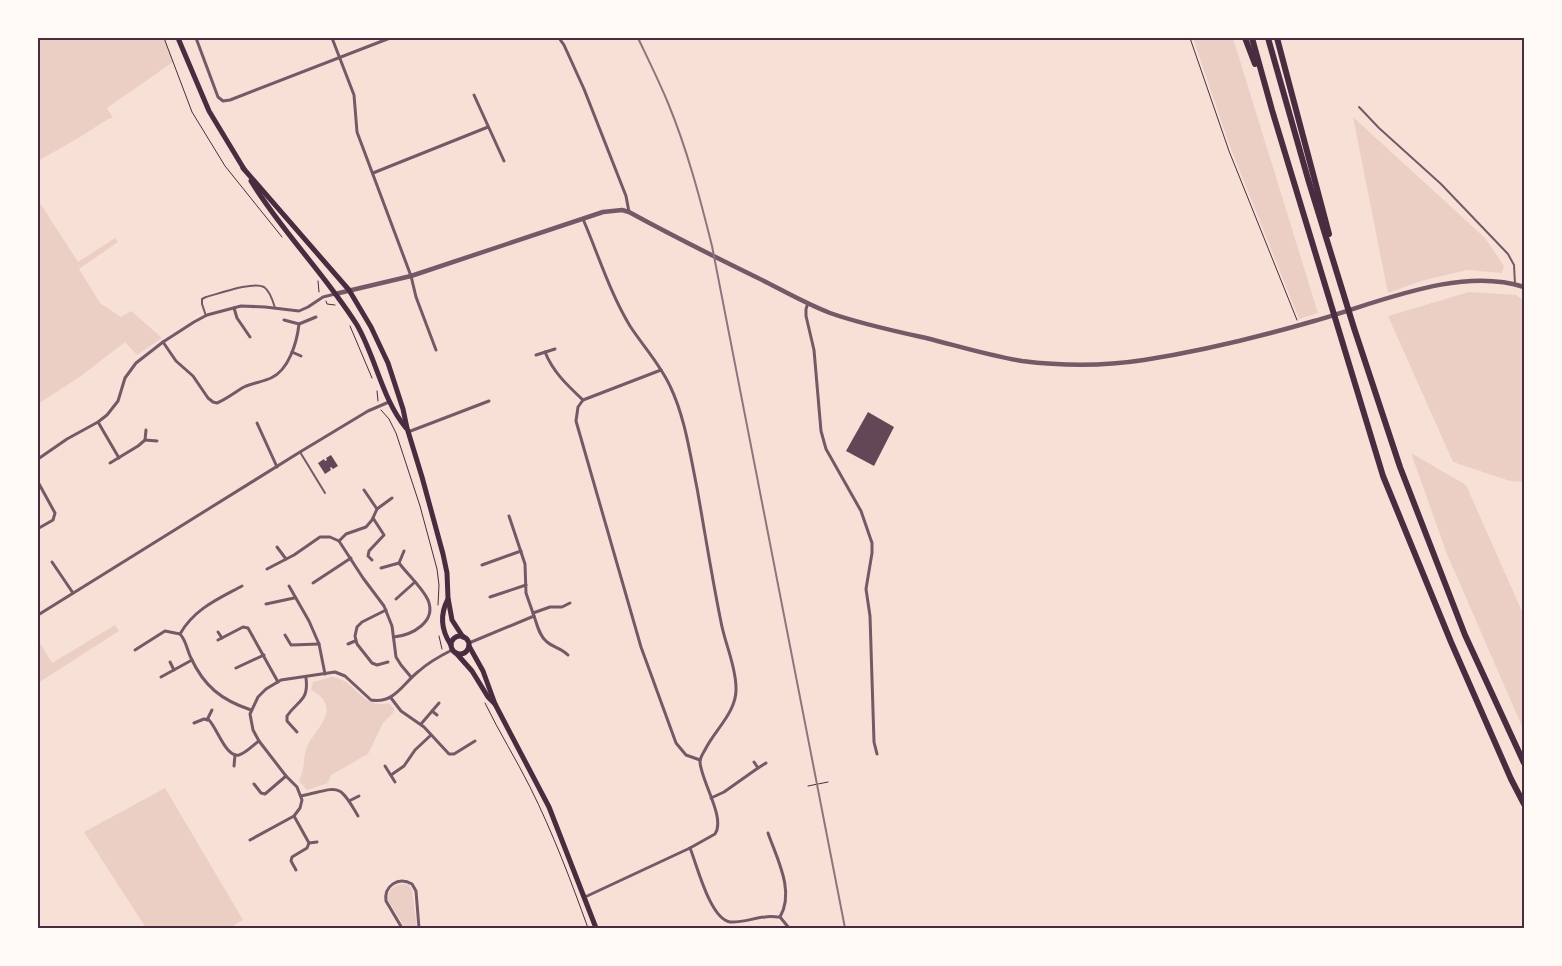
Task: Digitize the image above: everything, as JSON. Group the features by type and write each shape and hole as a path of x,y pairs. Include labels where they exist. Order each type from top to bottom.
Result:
{"highway":[{"path":"1245,38 1272,110"},
{"path":"1252,38 1383,476 1451,642 1524,804"},
{"path":"1268,38 1308,179 1354,328 1400,467 1465,635 1524,763"},
{"path":"1277,38 1354,328"}],"main road":[{"path":"178,38 209,111 266,205 335,294 361,332 390,401 398,418 407,430"},
{"path":"243,168 349,290 371,327 388,363 403,409 407,430 448,573 448,598 453,621 469,644 483,671 495,704 549,807 596,928"},
{"path":"448,598 443,608 442,621 445,634 453,650 472,671 488,697 495,704"},
{"path":"453,650 455,638 463,637"},
{"path":"453,650 460,654 465,653 469,644"}],"street":[{"path":"196,38 218,96 223,101 230,100 390,38"},
{"path":"332,38 354,95 357,132 411,276 416,297 436,350"},
{"path":"559,38 584,89 629,204 628,212"},
{"path":"474,94 504,161"},
{"path":"372,173 488,127"},
{"path":"38,459 67,438 98,422 113,408 130,370 141,358 206,316 234,308 252,306 299,310 308,307 323,297 384,284 411,276 613,210 628,212 808,303 850,320 985,353 1022,360 1060,364 1094,364 1142,360 1237,341 1457,281 1491,280 1524,287"},
{"path":"583,219 620,306 630,326 670,384 683,421 721,624 736,688 734,702 730,711 711,739 700,760 703,778 718,818 718,830 711,837 690,848 585,897"},
{"path":"808,303 806,316 814,350 821,431 826,448 861,511 872,543 866,589 870,616 874,742 877,754"},
{"path":"234,308 237,318 250,337"},
{"path":"284,320 299,324 316,317"},
{"path":"163,342 176,361 193,376 208,398 217,403 244,387 278,374 292,352 299,324"},
{"path":"536,355 555,349"},
{"path":"292,352 300,356"},
{"path":"545,352 551,366 564,383 583,400"},
{"path":"661,370 583,400 578,407 576,421 641,647 676,743 686,755 700,760"},
{"path":"38,615 300,452 390,401"},
{"path":"407,430 489,401"},
{"path":"98,422 119,458"},
{"path":"257,423 277,467"},
{"path":"110,463 145,440 146,430"},
{"path":"145,440 157,441"},
{"path":"38,482 55,514 53,520 38,528"},
{"path":"364,490 377,509"},
{"path":"339,541 346,534 366,527 377,509 392,498"},
{"path":"509,516 526,572 527,600 540,632 546,641 563,650 568,655"},
{"path":"372,560 368,556 369,551 384,535 383,530 373,518"},
{"path":"268,569 320,537 330,537 339,541 363,578 381,600 394,637 396,657 412,677"},
{"path":"277,547 286,559"},
{"path":"399,563 404,551"},
{"path":"482,565 521,551"},
{"path":"313,583 351,558"},
{"path":"52,562 73,593"},
{"path":"380,568 399,563"},
{"path":"394,637 403,636 420,628 428,616 429,603 399,563"},
{"path":"396,599 414,582"},
{"path":"490,597 526,585"},
{"path":"180,634 191,618 201,610 242,586"},
{"path":"289,586 294,598 309,621 319,644 324,674"},
{"path":"266,604 294,598"},
{"path":"469,644 550,607 562,607 570,604"},
{"path":"386,610 362,622 356,630 355,641 372,663 377,665 388,662"},
{"path":"218,632 220,639 243,627 248,628 278,682"},
{"path":"135,650 165,631 180,634 201,677 210,687 222,696 251,710"},
{"path":"285,635 291,645 319,644"},
{"path":"348,644 355,641"},
{"path":"250,840 294,816 301,804 301,796 297,787 259,741 251,724 251,710 261,693 278,682 335,672 345,676 372,700 378,701 391,698 429,663 453,650"},
{"path":"236,668 264,655"},
{"path":"162,677 192,660"},
{"path":"170,662 174,670"},
{"path":"297,732 287,721 287,716 304,698 307,688 306,678"},
{"path":"391,698 401,711 421,724 446,752 451,754 475,741"},
{"path":"421,724 439,703"},
{"path":"208,720 212,710"},
{"path":"432,711 437,715"},
{"path":"194,723 201,719 208,720 227,750 235,755 240,754 259,741"},
{"path":"390,775 404,766 415,750 431,735"},
{"path":"234,766 235,755"},
{"path":"754,762 758,768"},
{"path":"711,798 766,763"},
{"path":"385,766 395,782"},
{"path":"254,784 261,793 265,794 286,776"},
{"path":"301,796 338,789 343,792 358,816"},
{"path":"349,801 359,796"},
{"path":"294,816 309,844"},
{"path":"768,833 786,882 785,909 780,917"},
{"path":"296,870 291,861 292,857 307,848 309,844 317,842"},
{"path":"690,848 714,910 723,919 728,922 767,916 780,917 789,928"},
{"path":"402,928 385,897 390,886 403,881 412,884 416,891 419,928"}],"lane":[{"path":"1359,106 1379,128 1441,184 1508,254 1514,265 1515,284"},
{"path":"206,316 202,299 252,286 265,288 276,308"},
{"path":"300,452 325,493"}],"path":[{"path":"164,38 192,112 226,166 287,243"},
{"path":"1190,38 1229,152 1299,325"},
{"path":"317,279 319,292 327,304 336,305"},
{"path":"349,325 374,383"},
{"path":"377,390 377,398 382,412 390,419 405,458"},
{"path":"808,786 828,782"},
{"path":"530,787 550,830 588,928"}],"shaded area":[{"path":"38,38 164,38 173,62 107,108 113,118 108,119 38,161"},
{"path":"1193,38 1233,38 1318,313 1299,319 1229,144"},
{"path":"1353,117 1485,238 1504,266 1502,273 1467,270 1421,281 1388,293"},
{"path":"38,200 78,262 115,238 118,242 79,269 100,303 121,317 131,311 162,338 137,355 125,342 81,376 38,404"},
{"path":"1469,292 1516,295 1524,301 1524,482 1510,481 1453,462 1388,316"},
{"path":"1411,453 1466,485 1524,616 1524,731 1447,554"},
{"path":"115,625 119,631 38,683 38,640 52,663"},
{"path":"332,677 348,683 365,699 380,704 389,703 394,709 393,713 383,723 368,754 331,775 328,783 307,790 299,781 306,751 310,741 322,724 326,712 326,705 323,699 311,690 313,682"},
{"path":"165,788 243,920 229,928 146,928 84,832"},
{"path":"404,884 409,885 412,890 417,928 405,928 388,900 392,888"}],"building":[{"path":"868,412 894,427 874,466 846,451"},
{"path":"331,455 338,466 333,469 331,467 331,470 325,474 318,463 324,459 325,461 327,460 326,458"}],"railway":[{"path":"638,38 675,120 698,192 712,246 845,928"}]}
